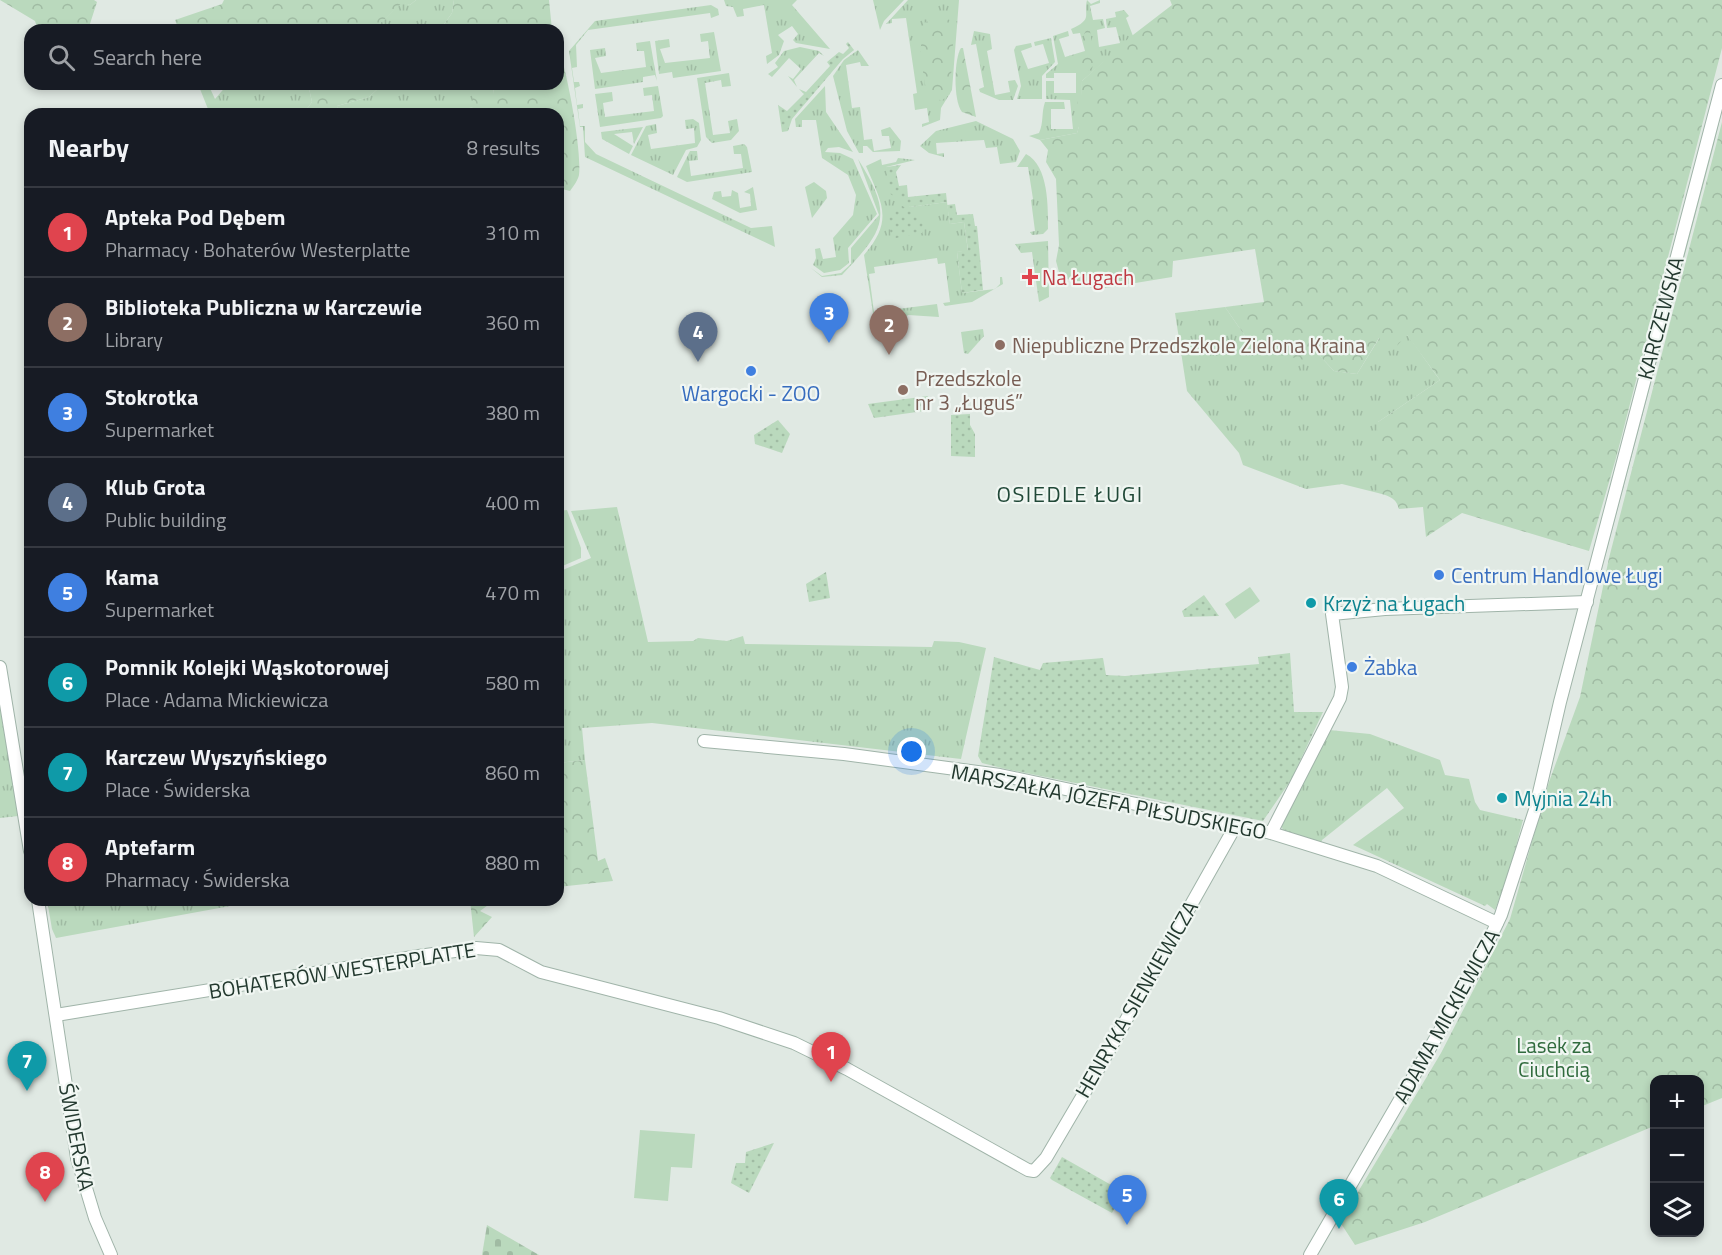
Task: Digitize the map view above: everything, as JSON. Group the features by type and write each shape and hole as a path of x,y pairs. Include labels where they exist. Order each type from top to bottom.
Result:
{"street":[{"name":"KARCZEWSKA","path":"1599,552 1722,85"},
{"name":"ADAMA MICKIEWICZA","path":"1310,1255 1474,972 1497,923 1535,810 1599,552"},
{"path":"1271,833 1340,698 1342,687 1332,614 1385,609 1587,602"},
{"path":"0,667 24,814"},
{"name":"MARSZAŁKA JÓZEFA PIŁSUDSKIEGO","path":"704,741 872,758 1000,775 1271,833 1377,866 1497,923"},
{"name":"HENRYKA SIENKIEWICZA","path":"825,1058 1028,1170 1034,1171 1040,1167 1099,1068 1236,825"},
{"name":"ŚWIDERSKA","path":"39,906 77,1158 92,1209 111,1255"},
{"name":"BOHATERÓW WESTERPLATTE","path":"56,1015 480,948 500,950 541,972 719,1018 794,1043 825,1058"}],"green space":[{"path":"0,0 94,0 97,2 90,24 36,24 35,21"},
{"path":"224,0 416,0 410,5 402,3 379,24 177,24 175,20 222,4"},
{"path":"416,0 454,0 452,13 444,24 379,24 402,2 410,5"},
{"path":"454,0 549,0 551,24 444,24 452,13"},
{"path":"724,0 797,0 792,5 830,49 796,43 793,40 798,34 792,26 778,35 784,41 779,55 767,64 766,56 772,53 764,5 743,9 744,16 737,17 733,7 726,6"},
{"path":"873,0 904,0 884,21 880,30"},
{"path":"908,0 959,0 952,90 941,108 940,120 922,127 922,124 929,122 927,108 915,110 913,94 917,93 906,18 892,19 892,23 886,24"},
{"path":"1087,0 1091,4 1100,0 1100,3 1090,6 1093,20 1103,19 1105,28 1097,30 1099,47 1120,43 1116,27 1107,28 1106,19 1116,17 1115,12 1124,10 1129,16 1126,18 1133,36 1082,81 1081,120 1077,133 1040,140 1029,136 1039,133 1045,102 1064,102 1065,109 1051,109 1051,129 1073,129 1070,100 1046,99 1046,81 1054,81 1054,93 1076,93 1076,73 1054,73 1054,78 1046,78 1046,74 1058,64 1053,36 1068,31 1069,36 1059,39 1065,57 1085,51 1080,33 1073,34 1071,29 1085,19"},
{"path":"1170,0 1722,0 1722,48 1616,458 1589,551 1462,513 1426,537 1423,507 1399,509 1394,499 1378,493 1378,422 1440,380 1407,335 1392,351 1379,338 1357,374 1334,371 1320,356 1309,361 1254,349 1225,307 1264,302 1255,249 1173,261 1172,277 1105,288 1094,289 1060,276 1056,261 1059,245 1056,179 1046,162 1048,150 1040,140 1077,133 1082,81 1129,38 1172,5"},
{"path":"711,5 718,9 719,15 711,18 710,13 588,30 576,45 577,67 572,68 574,82 579,82 580,86 575,88 577,105 583,104 583,108 578,109 580,126 585,126 585,142 596,154 751,228 772,226 775,247 585,157 583,127 580,127 569,51 595,21"},
{"path":"940,16 952,21 954,27 950,94 941,101 926,90 920,53 924,23"},
{"path":"1087,29 1090,31 1095,64 1081,78 1079,126 1075,126 1079,88 1077,68 1082,57 1088,53 1084,34"},
{"path":"974,31 990,34 992,49 987,51 995,95 1010,92 1008,81 1015,80 1018,86 1013,100 999,100 980,92 979,89 984,87 976,44 971,45"},
{"path":"714,32 721,71 673,78 672,72 659,74 655,41 669,39 670,47 660,49 665,63 710,58 708,41 701,42 700,34"},
{"path":"1051,38 1055,62 1042,76 1042,99 1017,99 1021,86 1014,50 1016,46 1031,43 1032,47 1021,51 1028,69 1049,63 1043,44 1035,46 1034,42"},
{"path":"650,41 657,81 655,75 643,77 643,82 595,89 590,50 605,48 606,56 595,58 601,73 646,67 644,51 637,51 636,43"},
{"path":"848,42 854,50 843,59 792,119 788,131 782,132 778,105 787,111 804,94 799,89 806,92 830,66 827,62 839,52 843,54 849,48 846,44"},
{"path":"800,47 819,51 824,56 819,53 794,80 797,87 788,76 793,79 801,69 789,58 772,77 768,74 778,67 775,63 784,51"},
{"path":"961,48 963,48 976,117 962,112 957,99 956,70"},
{"path":"858,50 869,66 861,66 860,62 846,65 852,108 860,107 864,140 872,139 874,151 891,148 889,136 882,136 881,130 890,127 901,141 900,151 873,152 867,146 863,146 863,153 859,153 847,131 833,76 844,60"},
{"path":"564,67 576,130 579,163 579,175 570,191 564,190 564,108 469,108 473,107 473,90 493,94 493,90 564,90"},
{"path":"729,73 731,86 722,87 721,80 705,83 713,135 730,133 728,121 737,119 739,131 731,140 712,143 706,137 697,78"},
{"path":"658,86 663,116 661,118 600,127 595,94 612,92 613,101 603,103 605,117 654,111 652,95 644,96 643,88"},
{"path":"825,86 826,112 853,152 839,147 828,148 825,152 840,153 853,159 877,214 848,248 849,263 840,270 824,273 813,265 816,258 815,249 820,248 823,259 836,257 833,238 853,215 856,195 848,175 822,158 816,120 802,120 802,127 796,127 795,119"},
{"path":"200,90 211,90 215,99 223,90 309,90 312,102 308,108 208,108"},
{"path":"309,90 377,90 369,97 337,106 337,108 308,108 312,102"},
{"path":"377,90 493,90 493,94 469,108 337,108 337,106 369,97"},
{"path":"1722,99 1722,111 1712,152 1605,557 1603,556"},
{"path":"693,119 699,123 701,140 697,147 686,150 673,175 631,155 646,126 656,124 657,133 648,135 651,149 695,143 694,128 686,129 685,120"},
{"path":"976,121 1013,139 1020,151 1016,162 1000,164 997,147 986,148 984,140 936,143 937,154 944,153 944,157 929,153 920,146 936,131"},
{"name":"Lasek za Ciuchcią","path":"1722,122 1722,1098 1704,1105 1704,1075 1650,1075 1650,1128 1425,1222 1355,1245 1340,1222 1441,1053 1510,919 1549,782 1580,697 1609,558"},
{"path":"643,127 634,144 632,132 614,134 633,146 629,154 602,139 601,132"},
{"path":"744,144 747,147 752,172 687,182 677,177 690,151 697,151 698,160 689,161 691,176 743,168 741,154 734,154 733,146"},
{"path":"1026,154 1039,168 1046,188 1048,229 1043,234 1032,235 1030,232 1035,231 1028,167 1017,167"},
{"path":"898,158 915,160 886,167 910,207 947,202 950,224 964,222 968,251 957,252 962,293 994,289 972,302 945,306 943,303 950,302 945,263 938,264 937,258 874,267 875,273 869,274 874,312 937,304 939,317 908,315 900,322 898,313 873,313 864,255 879,232 882,212 877,191 866,166 881,159 882,165 896,162"},
{"path":"858,159 877,195 880,221 868,245 842,275 822,277 811,268 822,276 841,273 851,264 851,248 879,215"},
{"path":"901,165 896,172 899,186 907,185 908,197 946,193 947,202 910,207 889,193 886,167"},
{"path":"814,182 826,191 827,198 812,218 805,187"},
{"path":"753,187 757,210 740,213 712,199 714,192 721,191 722,197 731,196 732,190 738,193 740,208 751,206 750,194 744,192"},
{"path":"955,204 957,215 973,214 975,226 977,226 983,290 962,293 957,252 968,250 964,222 950,224 947,205"},
{"path":"901,205 923,220 922,233 891,239 889,215"},
{"path":"1048,241 1049,297 1039,302 1032,252 1021,253 1015,244"},
{"path":"1000,277 1002,277 1003,284 996,288 1000,284"},
{"path":"1225,307 1254,349 1320,356 1334,371 1357,374 1380,337 1407,335 1440,380 1378,422 1378,493 1342,484 1306,489 1243,465 1239,453 1187,391 1175,313"},
{"path":"983,329 984,336 968,354 964,353 961,332"},
{"path":"928,396 931,410 874,418 868,404"},
{"path":"970,414 970,425 975,434 975,457 951,456 951,415"},
{"path":"778,420 790,434 782,453 755,444 754,435"},
{"path":"617,507 648,642 693,641 698,638 727,641 743,636 745,644 932,647 934,641 959,642 986,648 961,759 652,723 582,728 585,760 564,762 564,569 591,558 571,511"},
{"path":"564,510 567,510 581,548 581,558 564,565"},
{"path":"826,572 830,598 809,602 806,584"},
{"path":"1250,587 1260,601 1235,619 1225,604"},
{"path":"1204,595 1219,616 1184,617 1182,611"},
{"path":"1290,653 1294,712 1323,712 1291,780 1263,821 1006,769 982,763 978,756 994,657 1040,670 1043,663 1103,658 1106,675 1125,676 1259,664 1258,657"},
{"path":"0,698 18,816 0,818"},
{"path":"1329,730 1370,734 1440,760 1445,775 1469,779 1475,802 1480,810 1523,820 1509,873 1495,910 1487,904 1485,906 1353,845 1404,808 1387,788 1322,840 1321,845 1283,831 1281,823"},
{"path":"585,760 598,861 605,858 613,881 564,886 564,762"},
{"path":"48,906 230,906 56,938"},
{"path":"471,906 487,906 480,911 492,917 474,937"},
{"path":"640,1130 695,1134 692,1168 671,1167 668,1201 634,1198"},
{"path":"774,1143 749,1193 731,1183 736,1163 745,1163 746,1152"},
{"path":"1062,1157 1120,1190 1122,1195 1112,1213 1050,1178"},
{"path":"487,1225 539,1255 482,1255"}],"place":[{"name":"Na Ługach","path":"1030,277"},
{"name":"Stokrotka","path":"829,343"},
{"name":"Niepubliczne Przedszkole Zielona Kraina","path":"1000,345"},
{"name":"Biblioteka Publiczna w Karczewie","path":"889,355"},
{"name":"Klub Grota","path":"698,362"},
{"name":"Wargocki - ZOO","path":"751,371"},
{"name":"Przedszkole nr 3 „Ługuś”","path":"903,390"},
{"name":"Centrum Handlowe Ługi","path":"1439,575"},
{"name":"Krzyż na Ługach","path":"1311,603"},
{"name":"Żabka","path":"1352,667"},
{"name":"Myjnia 24h","path":"1502,798"},
{"name":"Apteka Pod Dębem","path":"831,1082"},
{"name":"Karczew Wyszyńskiego","path":"27,1091"},
{"name":"Aptefarm","path":"45,1202"},
{"name":"Kama","path":"1127,1225"},
{"name":"Pomnik Kolejki Wąskotorowej","path":"1339,1229"}],"district":[{"name":"OSIEDLE ŁUGI","path":"1070,494"}]}
